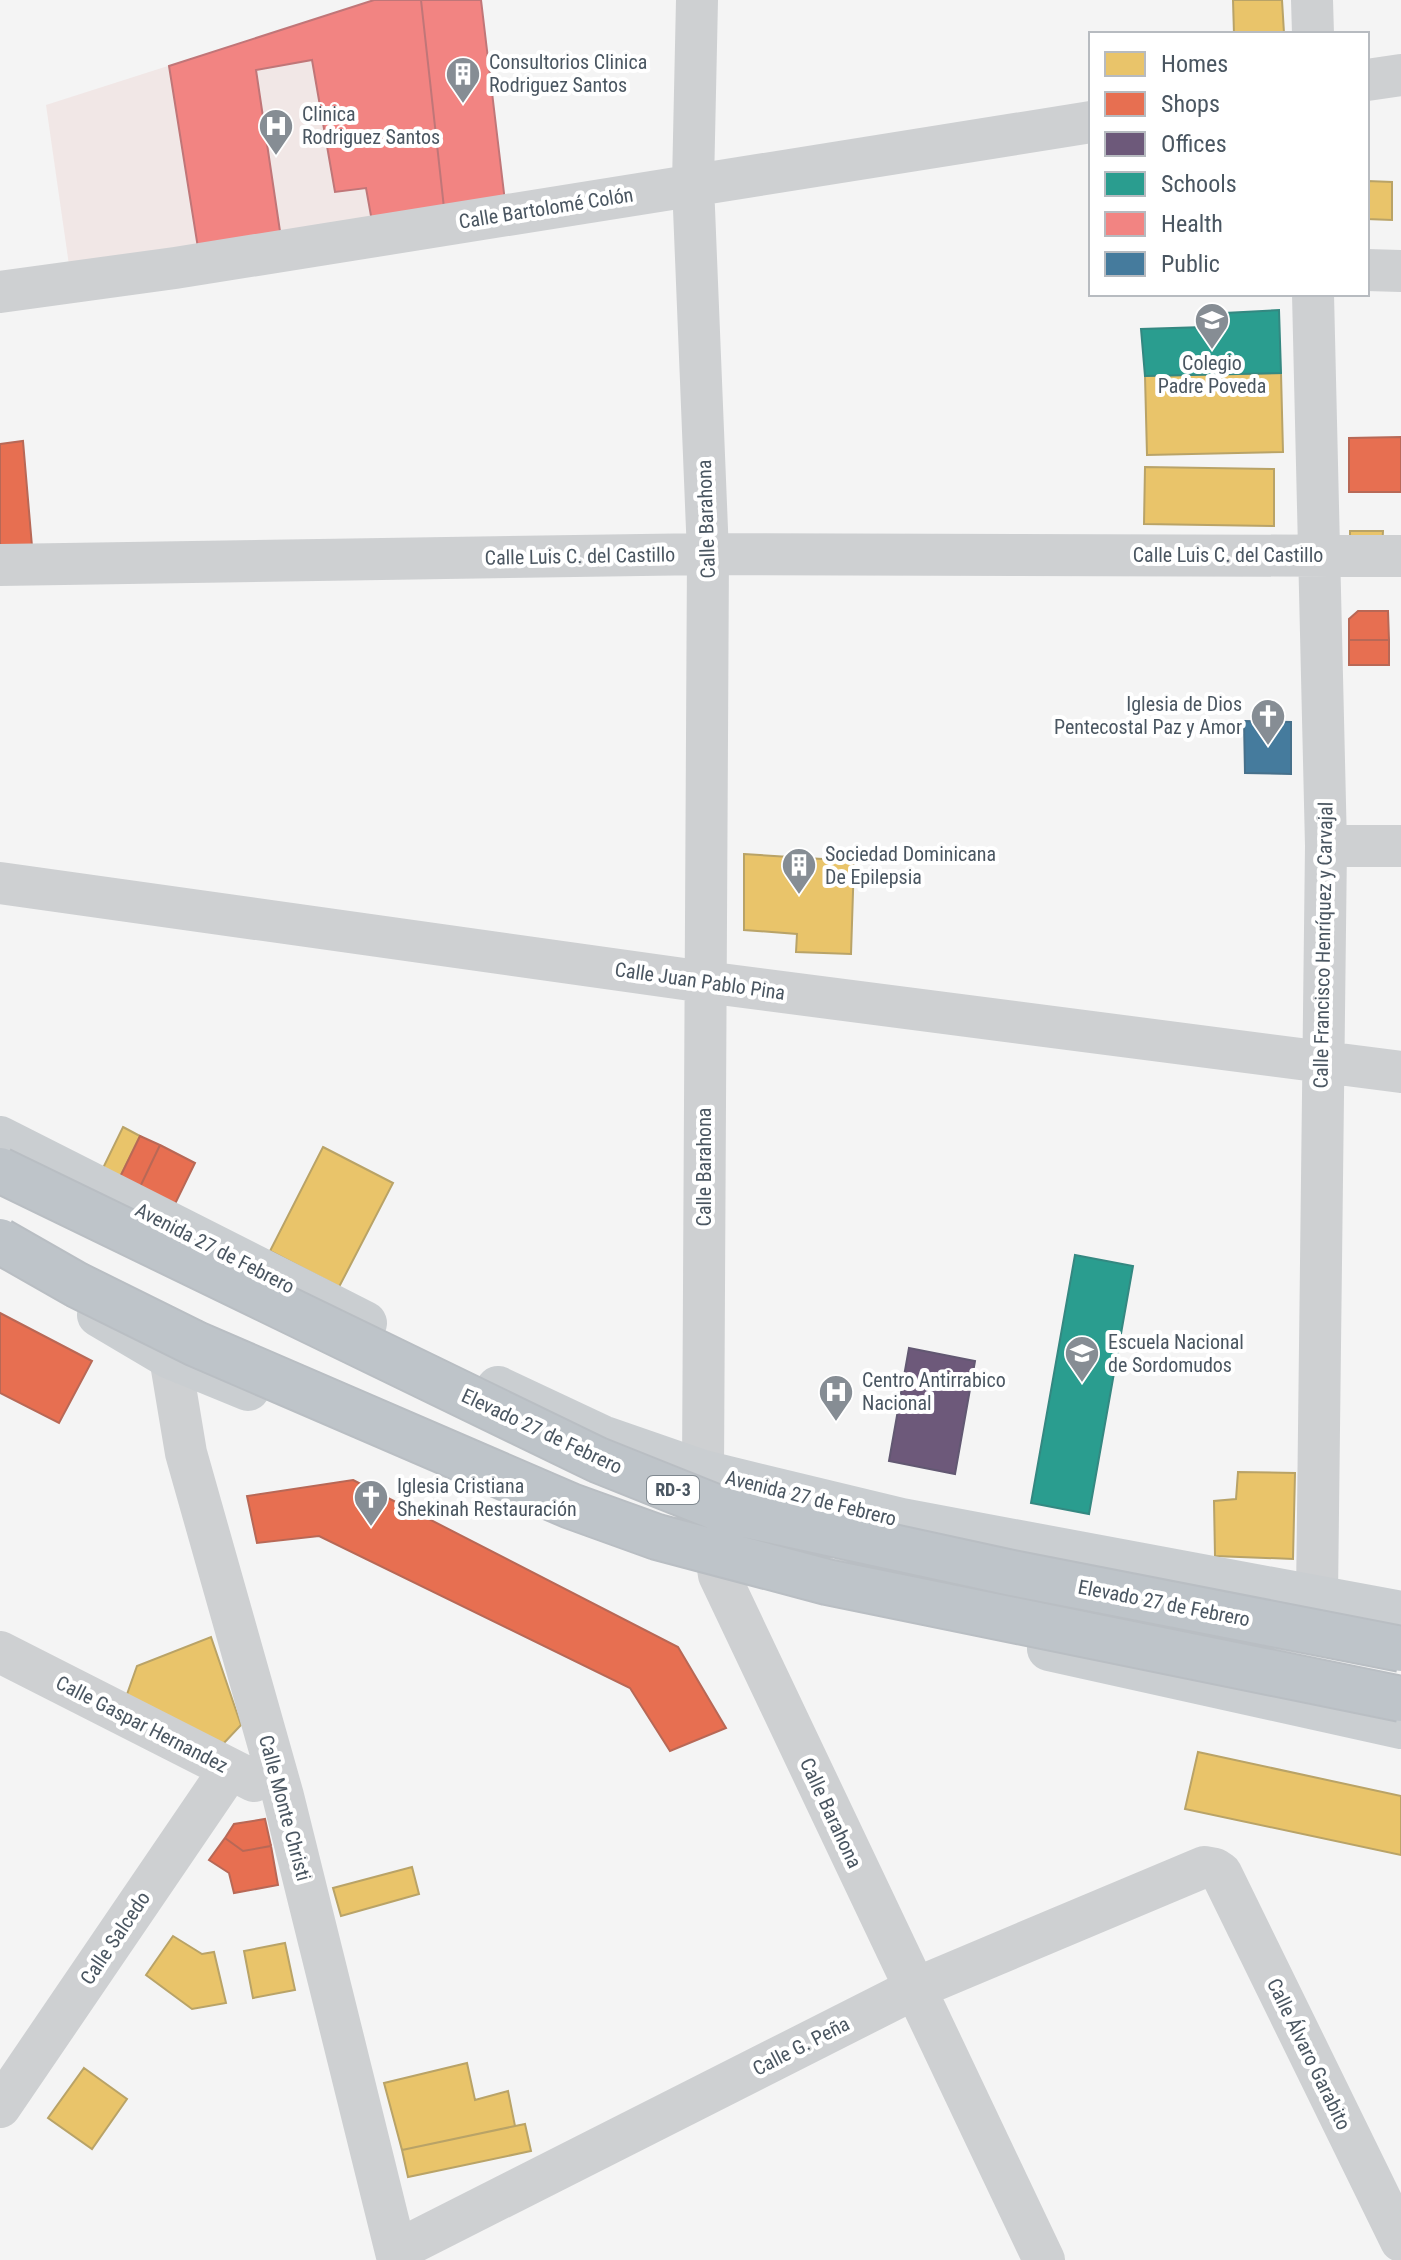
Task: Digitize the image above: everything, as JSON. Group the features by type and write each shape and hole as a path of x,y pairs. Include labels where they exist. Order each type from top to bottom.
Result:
{"highway":[{"name":"Elevado 27 de Febrero","path":"0,1170 598,1460 723,1510 1012,1573 1401,1649"},
{"name":"RD-3","path":"0,1241 77,1285 196,1344 571,1506 657,1537 827,1582 1401,1699"}],"main road":[{"name":"Avenida 27 de Febrero","path":"0,1138 447,1364 602,1437 703,1472 901,1520 1401,1613"},
{"path":"0,1257 170,1357 625,1542 719,1575 1401,1727"}],"street":[{"name":"Calle Barahona","path":"697,0 693,184 708,554 703,1472 719,1575 1044,2260"},
{"path":"1312,0 1313,32"},
{"path":"1369,80 1401,75"},
{"name":"Calle Bartolomé Colón","path":"0,292 190,266 1089,122"},
{"path":"1369,270 1401,271"},
{"name":"Calle Francisco Henríquez y Carvajal","path":"1313,296 1326,846 1317,1596"},
{"name":"Calle Luis C. del Castillo","path":"0,565 708,554 1401,556"},
{"path":"1326,846 1401,846"},
{"name":"Calle Juan Pablo Pina","path":"0,883 705,982 1401,1072"},
{"name":"Calle Monte Christi","path":"170,1357 186,1453 283,1796 397,2255"},
{"name":"Calle Gaspar Hernandez","path":"0,1652 283,1796"},
{"name":"Calle Salcedo","path":"0,2107 230,1769"},
{"name":"Calle G. Peña","path":"397,2255 914,1989 1204,1867 1215,1869"},
{"name":"Calle Álvaro Garabito","path":"1215,1869 1221,1873 1401,2241"}],"shaded area":[{"name":"Clinica Rodriguez Santos","path":"374,0 506,210 69,265 46,105"}],"building: Homes":[{"path":"1233,0 1282,0 1284,32 1234,32"},
{"path":"1369,181 1392,182 1392,220 1369,219"},
{"path":"1281,373 1283,452 1147,455 1145,376"},
{"path":"1145,467 1274,469 1274,526 1144,524"},
{"path":"1350,531 1383,531 1382,550 1350,543"},
{"name":"Sociedad Dominicana De Epilepsia","path":"744,854 854,861 851,954 796,952 797,934 744,930"},
{"path":"123,1127 140,1136 120,1177 103,1168"},
{"path":"323,1147 393,1183 339,1287 270,1251"},
{"path":"1238,1472 1295,1473 1293,1559 1215,1556 1214,1501 1236,1499"},
{"path":"211,1637 241,1725 223,1744 125,1700 137,1666"},
{"path":"1198,1752 1401,1796 1401,1855 1185,1809"},
{"path":"412,1867 419,1894 341,1916 333,1888"},
{"path":"173,1936 202,1954 214,1952 226,2003 192,2009 146,1975"},
{"path":"285,1943 295,1990 253,1998 244,1951"},
{"path":"467,2063 475,2100 508,2091 515,2126 402,2150 384,2083"},
{"path":"84,2068 127,2099 92,2149 48,2118"},
{"path":"525,2124 531,2151 408,2177 402,2150"}],"building: Shops":[{"path":"1401,437 1401,492 1349,492 1349,438"},
{"path":"23,441 33,558 0,557 0,444"},
{"path":"1358,611 1388,611 1389,640 1349,640 1349,619"},
{"path":"1349,640 1389,640 1389,665 1349,665"},
{"path":"140,1136 160,1145 140,1187 120,1177"},
{"path":"160,1145 195,1163 175,1204 140,1187"},
{"path":"0,1313 92,1361 59,1423 0,1393"},
{"path":"353,1480 678,1647 726,1728 670,1751 630,1688 319,1536 257,1543 247,1496"},
{"path":"265,1819 271,1846 243,1851 225,1838 234,1824"},
{"path":"225,1838 243,1851 271,1846 278,1885 234,1893 229,1873 209,1860"}],"building: Offices":[{"path":"909,1348 975,1361 955,1474 889,1461"}],"building: Schools":[{"name":"Colegio Padre Poveda","path":"1279,310 1281,373 1145,376 1141,329 1205,327 1206,314"},
{"name":"Escuela Nacional de Sordomudos","path":"1075,1255 1133,1266 1089,1514 1031,1503"}],"building: Health":[{"path":"374,0 421,0 445,217 373,227 366,188 335,192 312,60 256,70 281,238 198,248 169,66"},
{"name":"Consultorios Clinica Rodriguez Santos","path":"421,0 481,0 506,210 445,217"}],"building: Public":[{"name":"Iglesia de Dios Pentecostal Paz y Amor","path":"1244,721 1291,722 1291,774 1245,773"}],"place":[{"name":"Consultorios Clinica Rodriguez Santos","path":"463,105"},
{"name":"Clinica Rodriguez Santos","path":"276,157"},
{"name":"Colegio Padre Poveda","path":"1212,351"},
{"name":"Iglesia de Dios Pentecostal Paz y Amor","path":"1268,747"},
{"name":"Sociedad Dominicana De Epilepsia","path":"799,896"},
{"name":"Escuela Nacional de Sordomudos","path":"1082,1384"},
{"name":"Centro Antirrabico Nacional","path":"836,1423"},
{"name":"Iglesia Cristiana Shekinah Restauración","path":"371,1528"}]}
